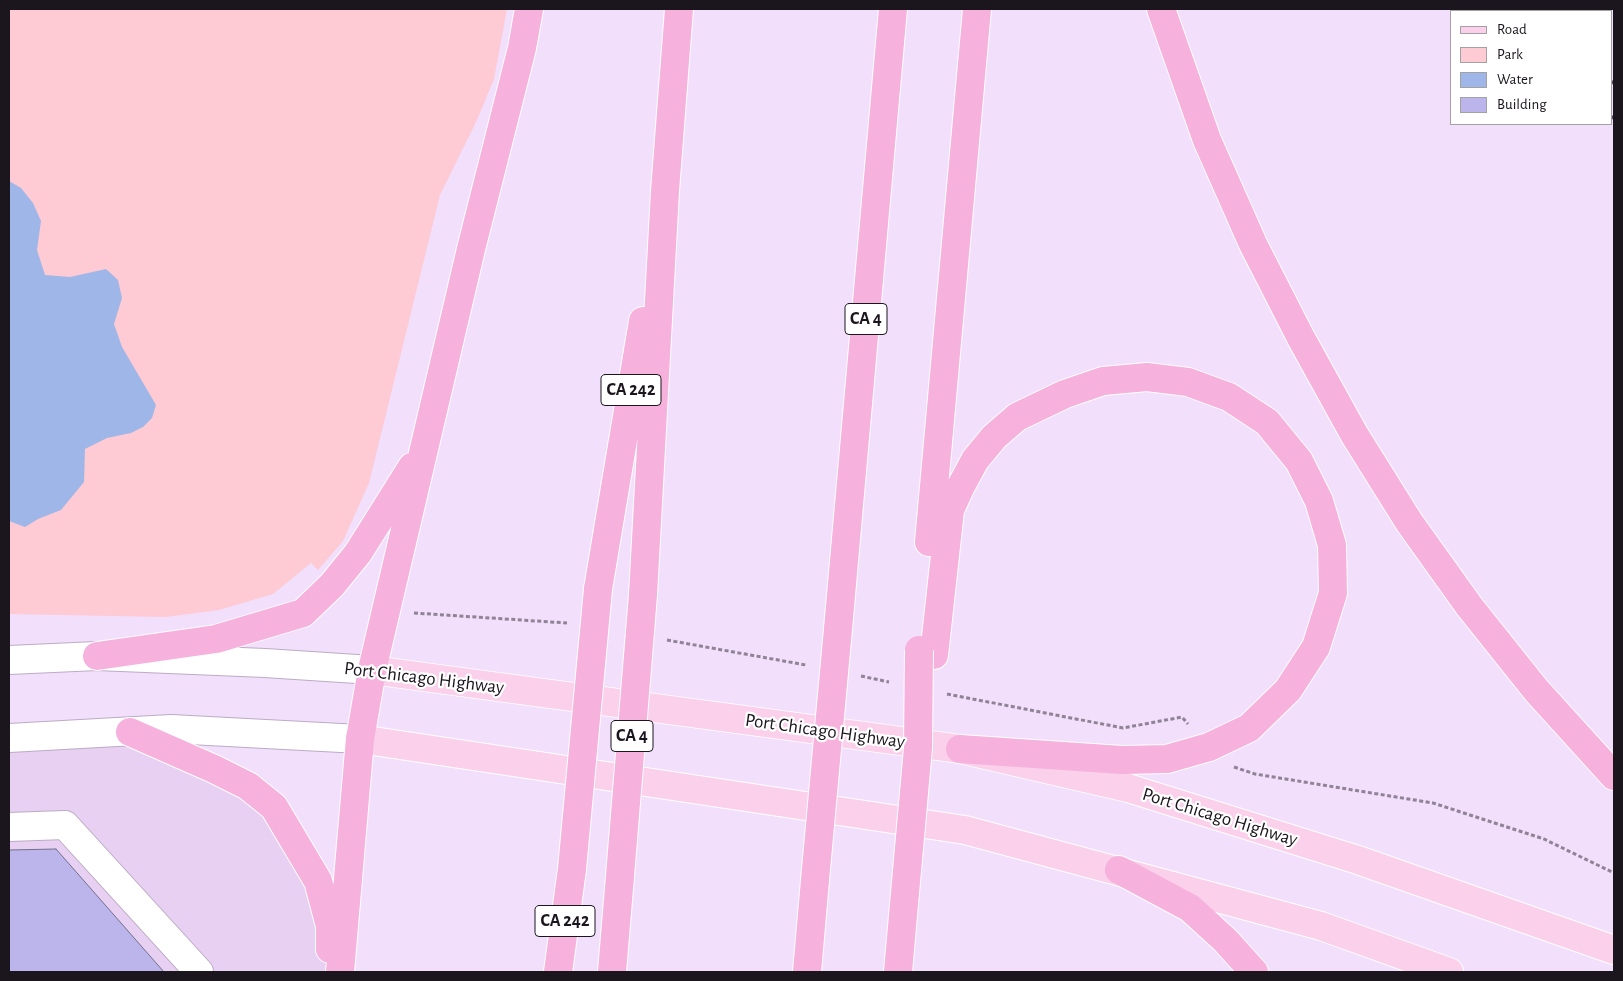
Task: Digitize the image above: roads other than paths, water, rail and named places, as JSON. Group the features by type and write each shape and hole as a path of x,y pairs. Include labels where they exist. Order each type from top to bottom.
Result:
{"highway":[{"path":"340,972 360,739 372,670 471,249 522,48 529,9"},
{"name":"CA 4","path":"612,972 644,595 665,191 679,9"},
{"name":"CA 4","path":"807,972 893,9"},
{"path":"898,972 926,653 977,9"},
{"path":"1161,9 1207,140 1253,244 1301,338 1354,434 1409,522 1469,606 1536,690 1614,776"},
{"name":"CA 242","path":"558,972 572,869 598,589 665,191"},
{"path":"926,653 950,510 975,460 994,437 1017,417 1065,394 1103,381 1147,377 1188,382 1229,397 1267,422 1299,462 1319,501 1332,544 1333,593 1316,647 1288,690 1250,728 1209,746 1167,759 1122,760 960,749"},
{"path":"97,656 216,639 303,613 332,585 358,552 424,448"},
{"path":"130,732 248,786 274,807 318,880 330,926 331,972"},
{"path":"1119,870 1190,908 1225,940 1254,972"}],"main road":[{"name":"Port Chicago Highway","path":"372,670 960,749 1128,788 1358,860 1614,950"},
{"path":"360,739 965,830 1321,926 1449,972"}],"street":[{"name":"Port Chicago Highway","path":"9,660 97,656 265,663 372,670"},
{"path":"9,738 171,729 360,739"},
{"path":"9,827 65,825 199,972"}],"water":[{"path":"9,181 21,188 33,203 41,221 37,250 45,275 70,277 106,269 118,280 122,298 114,324 122,347 156,405 152,418 143,427 131,433 107,438 85,449 84,482 61,510 38,519 25,527 9,521"}]}
